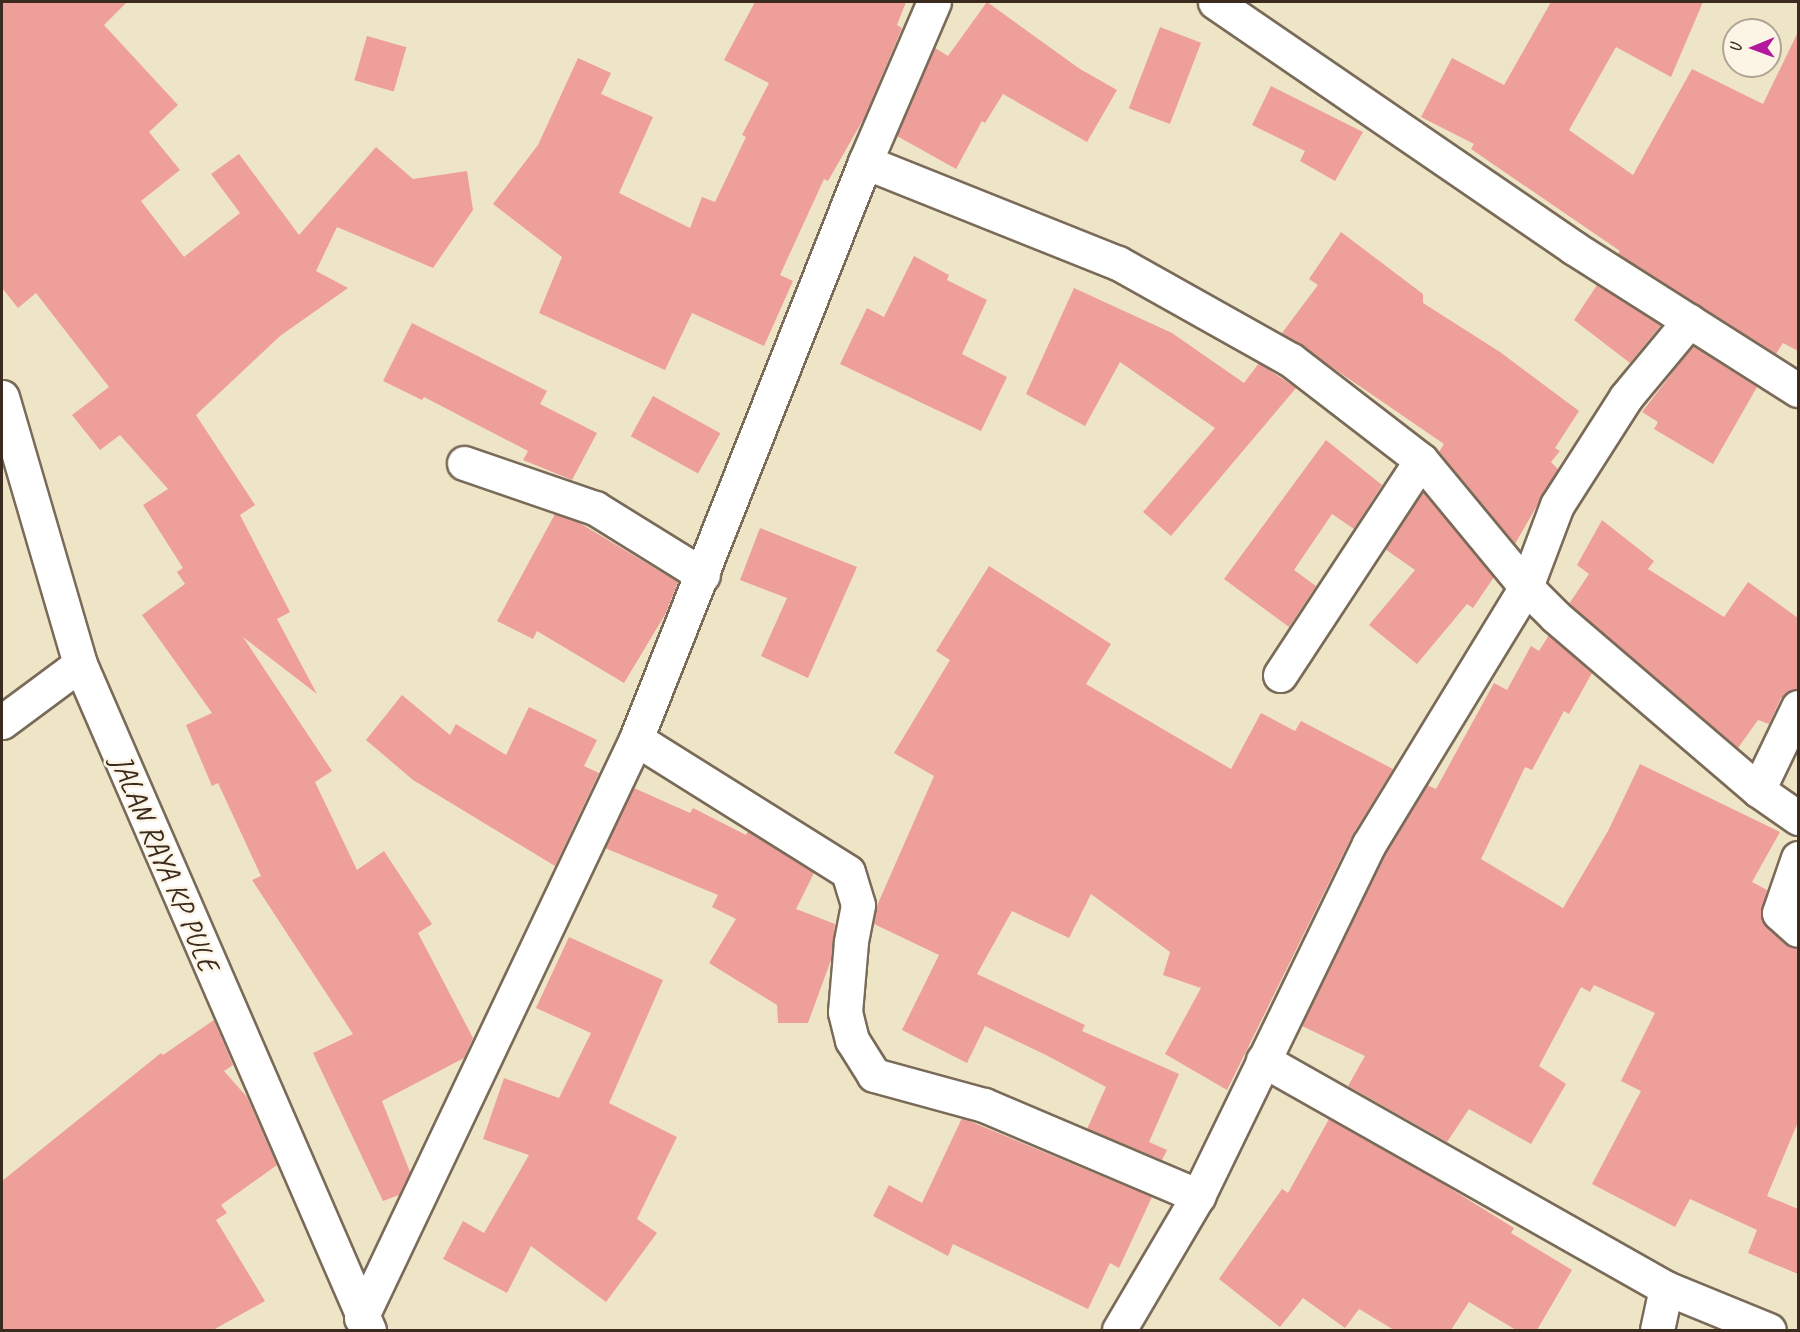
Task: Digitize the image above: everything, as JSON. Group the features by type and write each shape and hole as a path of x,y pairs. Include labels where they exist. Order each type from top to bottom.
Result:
{"street":[{"path":"365,1324 636,739 865,162 934,2"},
{"path":"1215,2 1574,248 1798,390"},
{"path":"865,162 1118,263 1291,360 1420,460 1526,587 1611,666 1758,790 1798,818"},
{"path":"1119,1330 1198,1196 1369,844 1526,587 1557,505 1586,454 1626,397 1689,321"},
{"name":"JALAN RAYA KP PULE","path":"2,397 80,664 365,1324"},
{"path":"1280,675 1420,460"},
{"path":"464,463 595,508 703,575"},
{"path":"2,722 80,664"},
{"path":"1758,790 1798,706"},
{"path":"636,739 848,872 858,905 851,942 845,1012 852,1040 874,1075 984,1105 1198,1196"},
{"path":"1798,858 1779,913 1785,922 1798,930"},
{"path":"1263,1060 1666,1288 1769,1330"},
{"path":"1657,1330 1666,1288"}],"building":[{"path":"2,2 127,2 104,25 178,105 149,132 180,170 141,201 184,257 240,213 211,174 239,154 299,235 376,147 413,179 467,171 473,210 433,268 337,227 316,271 348,288 280,336 196,415 255,505 240,515 290,612 277,619 317,694 243,637 332,771 315,782 357,870 384,851 432,924 418,933 473,1038 464,1058 382,1101 410,1172 399,1195 383,1201 313,1053 353,1034 252,880 261,876 218,783 212,786 186,725 212,713 142,615 185,584 177,572 183,568 143,505 168,489 120,435 100,450 72,415 109,387 36,293 18,308 2,288"},
{"path":"755,2 906,2 897,25 902,28 864,118 828,181 824,179 780,275 793,281 764,346 692,313 665,370 539,313 562,257 493,204 538,145 578,58 611,73 601,94 653,117 619,193 690,228 702,197 715,202 746,137 742,135 769,83 724,60"},
{"path":"987,2 1080,69 1117,90 1087,142 1003,94 985,123 982,121 956,169 897,136 935,48 948,56"},
{"path":"1551,2 1703,2 1671,77 1616,47 1569,130 1633,175 1692,69 1763,104 1776,78 1782,78 1782,65 1798,32 1798,351 1783,343 1776,354 1618,254 1620,251 1471,149 1474,144 1421,117 1452,58 1504,85"},
{"path":"1160,27 1201,43 1170,124 1129,108"},
{"path":"367,36 406,47 394,92 354,80"},
{"path":"1271,86 1363,132 1335,181 1300,161 1305,151 1252,125"},
{"path":"1341,232 1423,294 1423,303 1500,352 1579,411 1555,448 1560,451 1551,462 1558,469 1515,544 1439,452 1444,444 1282,333 1318,285 1309,279"},
{"path":"914,256 949,275 947,280 987,300 962,354 1007,377 981,431 840,364 867,308 884,317"},
{"path":"1597,285 1661,325 1630,363 1574,320"},
{"path":"1074,288 1172,333 1244,383 1259,363 1296,388 1171,536 1143,512 1215,428 1120,362 1085,426 1026,394"},
{"path":"412,323 547,391 540,404 597,433 572,480 523,460 528,451 424,397 422,400 383,381"},
{"path":"1693,346 1757,387 1713,464 1654,429 1658,422 1642,412"},
{"path":"653,396 720,433 698,474 631,436"},
{"path":"1326,440 1382,485 1354,529 1332,514 1294,570 1316,586 1289,627 1224,579"},
{"path":"1423,492 1494,577 1473,608 1467,604 1417,664 1369,625 1415,570 1385,549"},
{"path":"555,514 578,522 678,582 666,613 624,683 537,631 533,639 497,621"},
{"path":"1602,520 1654,561 1648,569 1724,617 1748,582 1798,618 1798,689 1781,698 1769,724 1758,720 1738,748 1569,604 1589,574 1577,565"},
{"path":"760,528 857,567 808,678 761,656 787,598 740,580"},
{"path":"989,566 1111,644 1086,684 1231,769 1261,713 1295,731 1301,721 1393,769 1352,836 1227,1090 1165,1054 1201,988 1163,975 1170,952 1091,894 1069,938 1012,911 977,974 1085,1025 1082,1031 1179,1074 1149,1142 1167,1150 1162,1160 1087,1129 1106,1087 1046,1055 985,1026 967,1063 902,1030 939,955 874,924 876,908 934,776 894,753 950,660 936,651"},
{"path":"1549,635 1592,673 1569,714 1564,711 1532,770 1525,767 1481,859 1563,908 1608,831 1640,764 1780,832 1752,882 1767,890 1761,917 1766,926 1785,944 1798,948 1798,1122 1767,1196 1798,1209 1798,1274 1748,1253 1757,1230 1690,1199 1675,1227 1592,1184 1641,1091 1621,1081 1655,1013 1594,985 1590,992 1581,987 1539,1066 1566,1084 1531,1144 1469,1109 1447,1142 1348,1086 1365,1056 1302,1026 1385,853 1427,785 1436,789 1494,683 1507,690 1531,646 1539,651"},
{"path":"402,695 450,735 456,724 506,755 529,707 597,740 584,766 599,773 555,866 413,780 366,740"},
{"path":"634,788 690,813 693,808 746,835 748,831 814,873 796,909 835,924 831,960 808,1023 778,1023 777,1005 709,963 736,919 712,907 718,895 605,848"},
{"path":"569,937 663,980 609,1103 677,1137 637,1219 657,1233 606,1302 531,1246 507,1293 443,1259 463,1221 484,1233 529,1155 483,1139 504,1078 559,1098 591,1033 536,1008"},
{"path":"214,1020 233,1065 224,1071 247,1097 277,1165 221,1205 227,1213 216,1220 265,1301 213,1330 2,1330 2,1181 161,1053 163,1055"},
{"path":"962,1118 1152,1197 1119,1268 1110,1263 1088,1309 953,1244 948,1256 873,1216 889,1185 922,1203"},
{"path":"1329,1119 1443,1184 1514,1228 1511,1233 1572,1270 1537,1330 1516,1330 1469,1302 1451,1330 1394,1330 1359,1309 1345,1328 1303,1298 1280,1327 1219,1279 1282,1189 1288,1193"}]}
